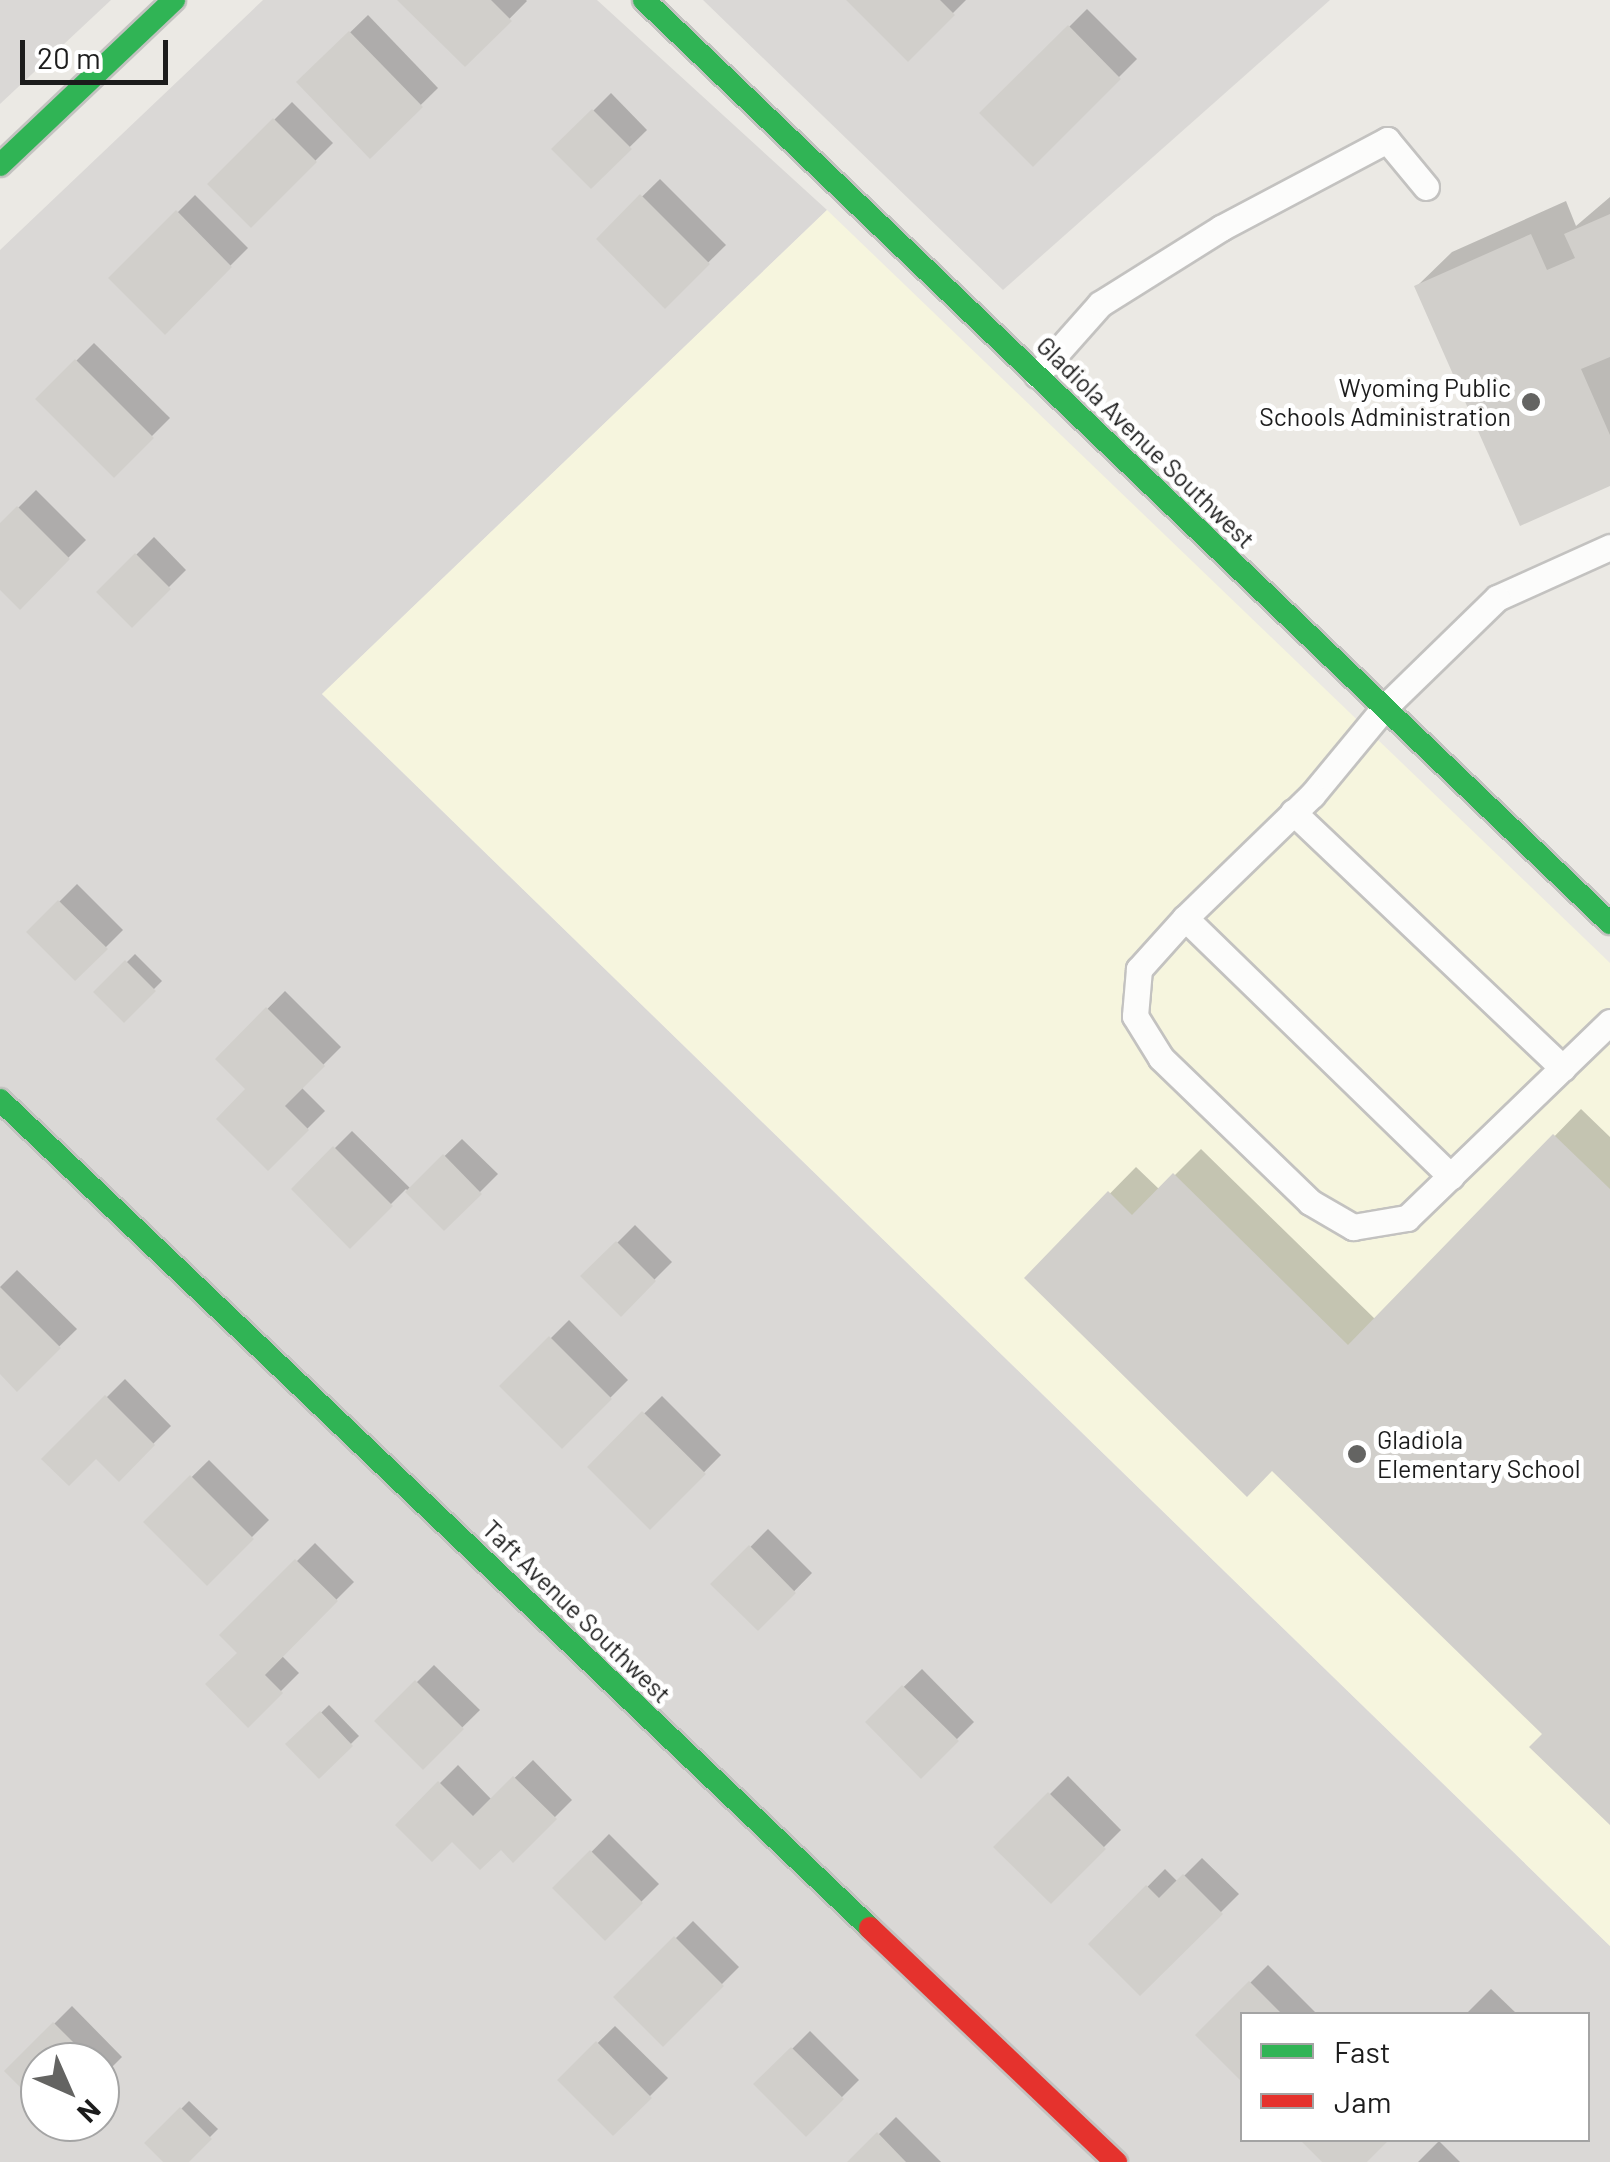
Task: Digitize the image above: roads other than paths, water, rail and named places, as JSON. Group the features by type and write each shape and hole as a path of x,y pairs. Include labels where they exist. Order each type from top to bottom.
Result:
{"street":[{"path":"0,166 174,0"},
{"name":"Gladiola Avenue Southwest","path":"644,0 1610,923"},
{"name":"Taft Avenue Southwest","path":"0,1100 1116,2162"}],"lane":[{"path":"1037,375 1100,304 1222,228 1387,140 1426,187"},
{"path":"1610,548 1497,598 1384,708 1294,812 1185,918 1139,969 1135,1016 1175,1071 1310,1202 1353,1227 1408,1218 1610,1022"},
{"path":"1294,812 1563,1068"},
{"path":"1185,918 1451,1176"}],"place":[{"name":"Wyoming Public Schools Administration","path":"1531,402"},
{"name":"Gladiola Elementary School","path":"1357,1454"}]}
